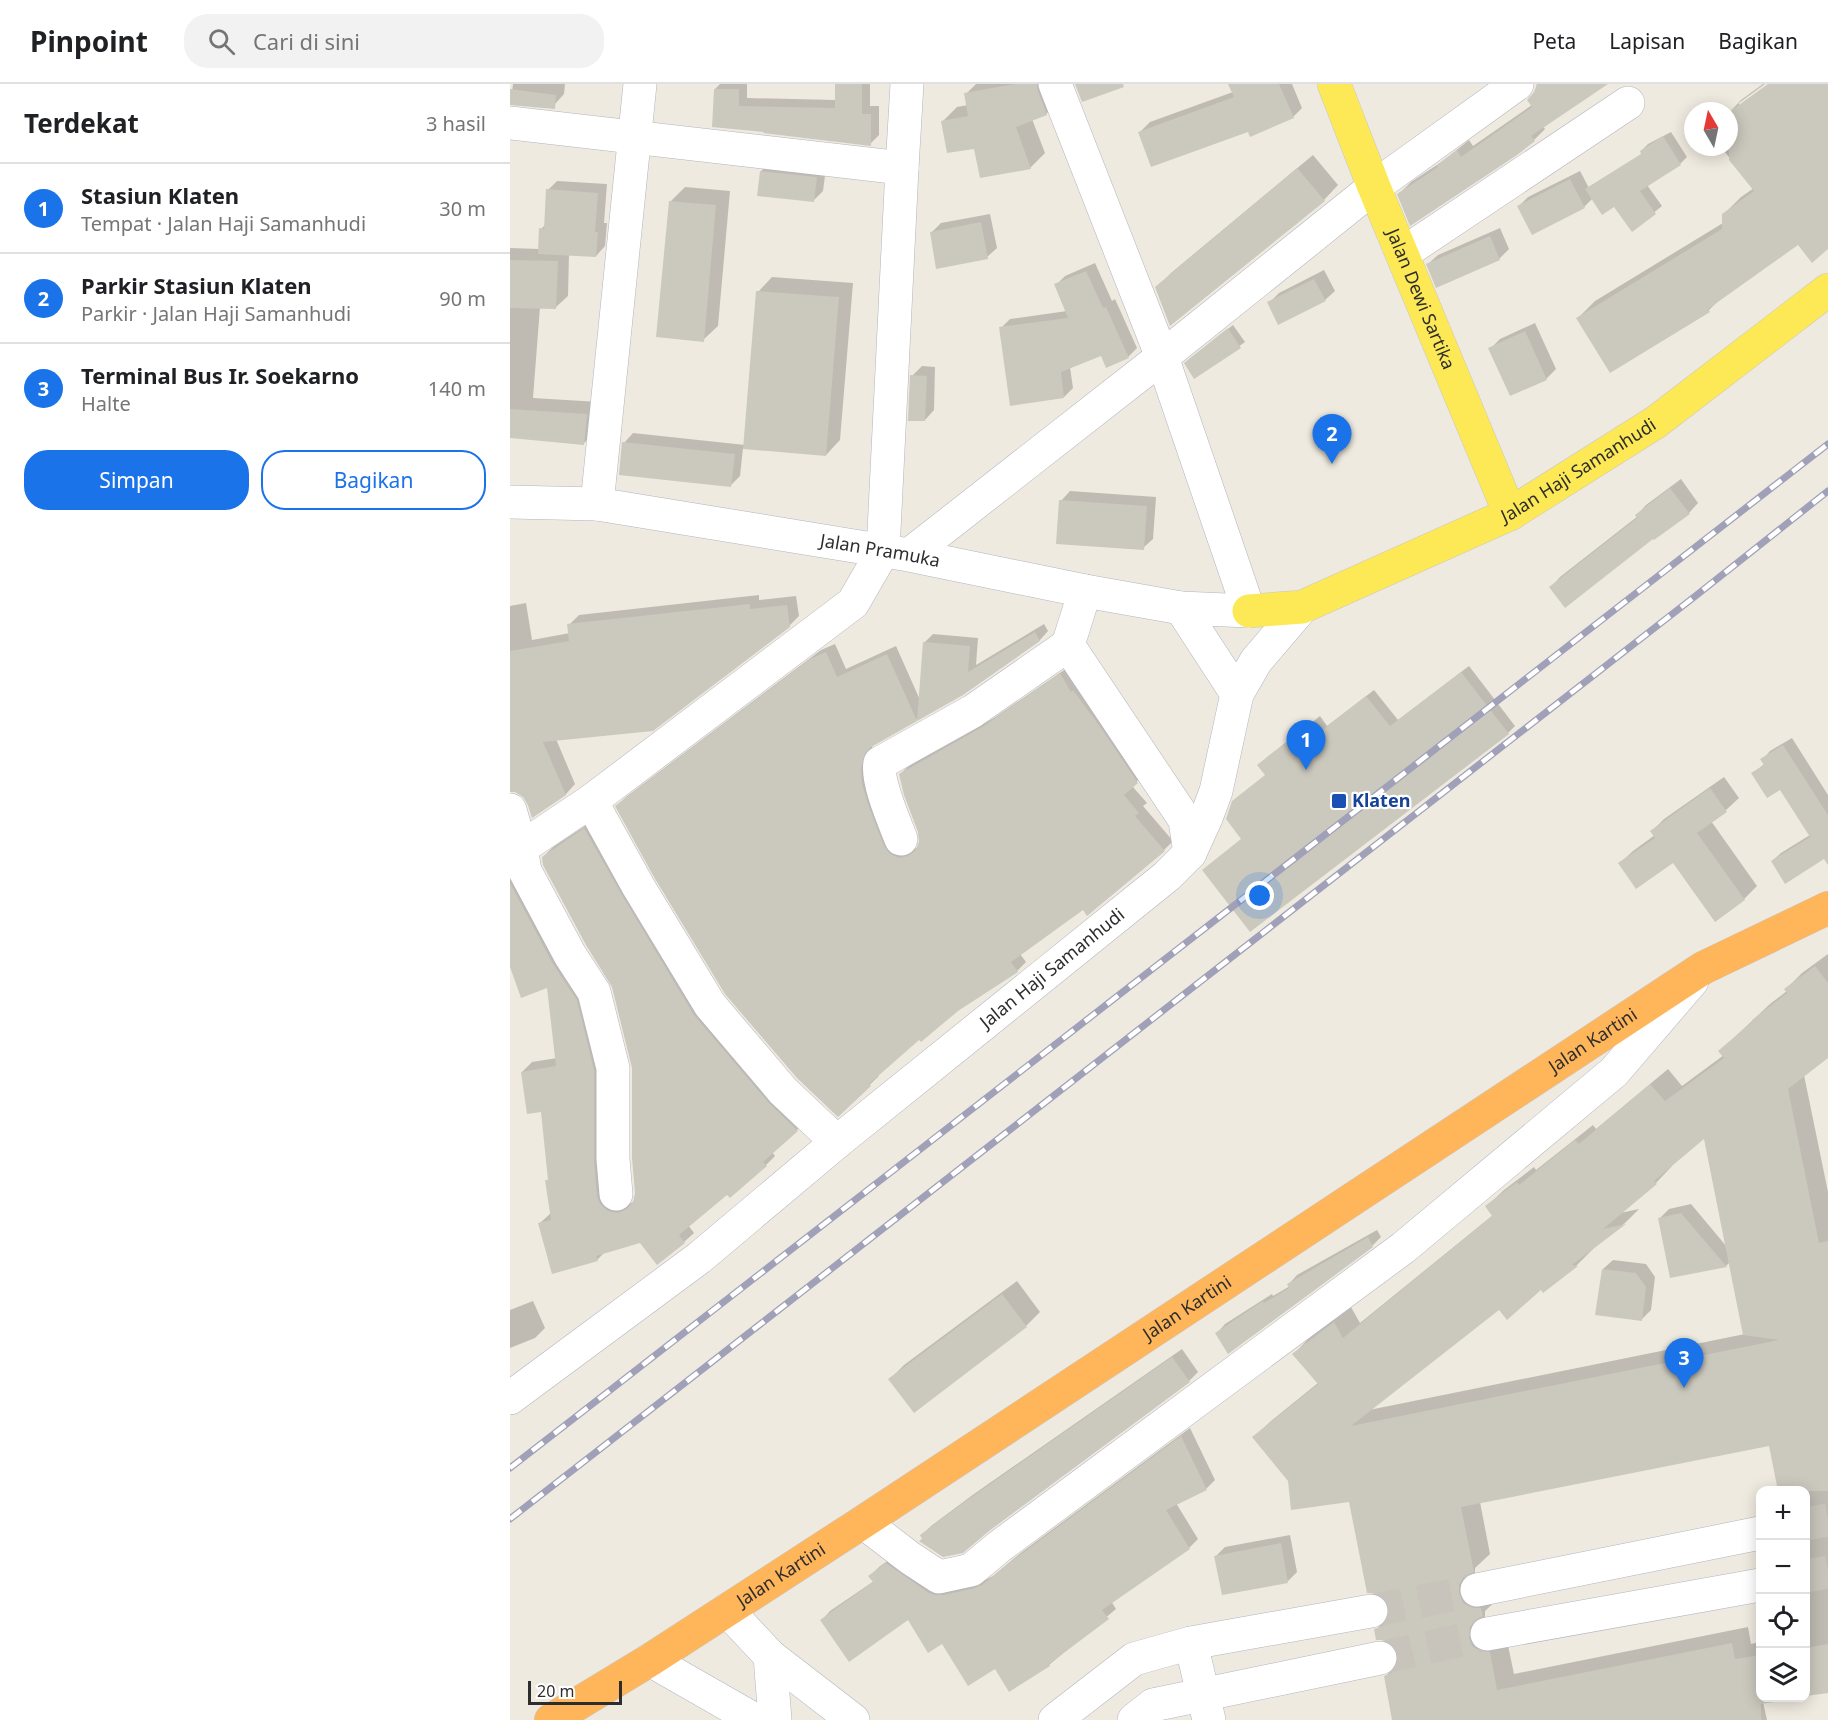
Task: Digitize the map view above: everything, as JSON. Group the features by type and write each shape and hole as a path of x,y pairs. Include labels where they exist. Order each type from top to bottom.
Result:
{"highway":[{"name":"Jalan Kartini","path":"551,1720 650,1660 863,1522 1703,968 1828,908"}],"main road":[{"name":"Jalan Dewi Sartika","path":"1334,84 1374,187 1510,514"},
{"name":"Jalan Haji Samanhudi","path":"1249,611 1302,607 1510,514 1656,422 1828,290"}],"street":[{"path":"597,504 640,84"},
{"path":"896,553 902,168 907,84"},
{"path":"1055,84 1162,357 1249,611"},
{"path":"521,848 591,801 853,603 896,553 1162,357 1374,187 1517,84"},
{"path":"1402,254 1628,103"},
{"path":"510,123 902,168"},
{"name":"Jalan Pramuka","path":"510,502 597,504 896,553 1181,608 1249,611"},
{"path":"901,839 880,781 878,771 880,763 973,711 1068,645 1085,591"},
{"name":"Jalan Haji Samanhudi","path":"510,1398 699,1258 837,1142 1167,876 1190,853 1216,791 1237,694 1256,661 1302,607"},
{"path":"1181,608 1237,694"},
{"path":"1068,645 1185,820 1190,853"},
{"path":"591,801 638,886 710,1005 783,1091 837,1142"},
{"path":"510,810 525,871 570,955 594,992 613,1068 613,1159 616,1194"},
{"path":"863,1522 939,1577 971,1570 1000,1546 1403,1248 1614,1072 1703,968"},
{"path":"1477,1590 1756,1534"},
{"path":"1487,1635 1756,1586"},
{"path":"727,1610 770,1656 853,1720"},
{"path":"1055,1720 1134,1659 1191,1643 1371,1611"},
{"path":"1191,1643 1206,1707"},
{"path":"770,1656 775,1720"},
{"path":"1134,1720 1153,1705 1206,1707 1380,1658"},
{"path":"650,1660 755,1720"}],"building":[{"path":"835,84 862,84 862,114 871,114 871,146 712,127 714,89 739,89 739,106 835,108"},
{"path":"1015,84 1037,84 1047,115 1016,127 1031,169 980,178 974,149 947,153 941,121 968,116 964,93"},
{"path":"1075,84 1123,84 1124,87 1082,102"},
{"path":"1228,84 1279,84 1294,118 1250,137 1248,132 1151,167 1138,132 1234,97"},
{"path":"1537,84 1608,84 1531,136 1535,141 1517,155 1410,226 1397,194 1438,167 1437,165 1457,150 1461,157 1532,107 1527,100"},
{"path":"1768,84 1828,84 1828,249 1812,263 1798,245 1708,309 1710,312 1610,373 1576,318 1722,229 1722,214 1754,191 1729,160 1729,156 1738,156 1738,106"},
{"path":"510,89 556,95 555,109 510,105"},
{"path":"1663,136 1681,165 1640,191 1656,214 1632,232 1614,207 1602,215 1585,189 1641,154 1640,151"},
{"path":"1297,168 1325,201 1170,326 1155,287"},
{"path":"760,171 817,177 814,202 757,196"},
{"path":"1570,179 1585,208 1532,235 1517,206"},
{"path":"546,189 598,193 596,257 538,254 539,228 544,229"},
{"path":"669,201 716,205 704,342 656,337"},
{"path":"981,222 988,259 936,269 930,232"},
{"path":"1490,236 1500,260 1436,288 1426,264"},
{"path":"510,260 558,261 556,309 510,308"},
{"path":"1086,271 1103,308 1106,307 1129,358 1106,368 1101,356 1061,372 1064,398 1010,406 999,327 1068,318 1054,284"},
{"path":"1314,279 1326,301 1278,325 1267,302"},
{"path":"756,291 839,297 826,456 743,449"},
{"path":"1228,328 1241,348 1194,379 1184,363"},
{"path":"1525,331 1547,380 1510,396 1488,348"},
{"path":"910,375 927,376 925,421 908,421"},
{"path":"510,409 587,414 584,445 510,438"},
{"path":"622,442 735,454 731,487 619,475"},
{"path":"1670,488 1690,514 1653,539 1565,608 1549,587 1637,518 1635,515"},
{"path":"1059,500 1147,506 1144,550 1056,544"},
{"path":"750,604 750,609 787,605 790,627 653,731 543,742 566,795 532,818 523,797 510,792 510,651 569,641 567,624"},
{"path":"1035,632 1040,641 963,695 917,721 923,642 970,646 968,672"},
{"path":"826,652 837,677 887,654 917,721 871,747 865,753 861,769 862,784 869,807 884,846 890,854 899,858 908,856 915,851 919,842 918,832 899,774 984,726 1060,673 1071,692 1073,690 1138,783 1124,795 1139,813 1135,816 1165,851 1087,916 1083,910 1011,962 1018,972 958,1011 921,1042 919,1040 869,1084 871,1086 838,1117 797,1078 725,994 654,877 615,806 810,659"},
{"path":"1461,672 1509,734 1250,932 1202,870 1241,839 1226,819 1232,801 1265,775 1257,765 1312,722 1320,732 1366,696 1390,726"},
{"path":"1783,745 1828,815 1828,865 1824,859 1785,884 1771,861 1810,837 1780,790 1767,798 1751,773 1764,765 1760,759"},
{"path":"1710,788 1727,812 1697,833 1745,900 1715,922 1673,863 1636,889 1618,863 1655,838 1650,831"},
{"path":"584,828 694,1015 769,1103 798,1131 763,1162 767,1166 730,1198 727,1195 679,1235 685,1243 657,1265 640,1243 596,1256 598,1261 552,1274 538,1223 551,1220 545,1180 548,1180 541,1112 527,1114 521,1072 556,1066 547,988 521,998 510,967 510,883 553,964 577,1000 594,1070 594,1161 597,1196 600,1204 608,1211 618,1213 627,1209 633,1202 635,1193 632,1158 632,1068 612,987 586,945 543,865 542,857"},
{"path":"1815,966 1828,983 1828,1058 1788,1089 1819,1243 1828,1241 1828,1491 1810,1491 1810,1486 1777,1486 1769,1446 1461,1507 1474,1572 1464,1576 1459,1585 1463,1603 1472,1608 1481,1608 1483,1616 1475,1620 1470,1627 1469,1638 1472,1646 1480,1651 1490,1652 1497,1690 1732,1643 1735,1659 1756,1656 1756,1702 1773,1702 1761,1704 1761,1720 1392,1720 1384,1676 1393,1672 1398,1664 1398,1655 1394,1645 1385,1640 1376,1640 1374,1629 1383,1626 1388,1618 1389,1607 1386,1599 1378,1594 1367,1593 1349,1502 1291,1510 1288,1481 1252,1437 1318,1384 1292,1354 1334,1322 1343,1338 1492,1216 1485,1206 1517,1182 1519,1185 1575,1140 1579,1144 1650,1084 1665,1101 1724,1058 1718,1051 1752,1020 1787,993 1784,989","holes":["1704,1139 1743,1335 1779,1340 1351,1426 1499,1310 1507,1320 1541,1290 1543,1293 1578,1266 1572,1265 1626,1224 1603,1229 1657,1184 1654,1181"]},
{"path":"1681,1213 1727,1267 1670,1278 1658,1218"},
{"path":"1368,1237 1373,1247 1228,1354 1215,1333 1263,1301 1264,1303 1289,1288 1287,1284"},
{"path":"1602,1269 1636,1273 1646,1287 1642,1321 1595,1315"},
{"path":"1002,1294 1027,1327 914,1413 888,1379"},
{"path":"1172,1357 1190,1382 989,1531 963,1553 943,1557 919,1541 922,1539 920,1535 963,1503"},
{"path":"1181,1436 1207,1490 1166,1510 1190,1549 1102,1610 1109,1619 1049,1664 1050,1666 1009,1692 995,1669 968,1686 942,1644 928,1653 908,1620 849,1662 820,1620 873,1582 868,1576 886,1563 935,1595 982,1585"},
{"path":"1281,1543 1288,1583 1222,1595 1214,1556"},
{"path":"1828,1644 1828,1693 1810,1695 1810,1647"}],"tunnel":[{"path":"1810,1523 1828,1520"},
{"path":"1810,1575 1828,1572"},
{"path":"1371,1611 1477,1590"},
{"path":"1380,1658 1487,1634"}],"railway":[{"path":"510,1468 1828,444"},
{"path":"510,1519 1828,491"}],"place":[{"name":"Parkir Stasiun Klaten","path":"1332,464"},
{"name":"Stasiun Klaten","path":"1306,770"},
{"name":"Klaten","path":"1339,801"},
{"name":"Terminal Bus Ir. Soekarno","path":"1684,1388"}]}
